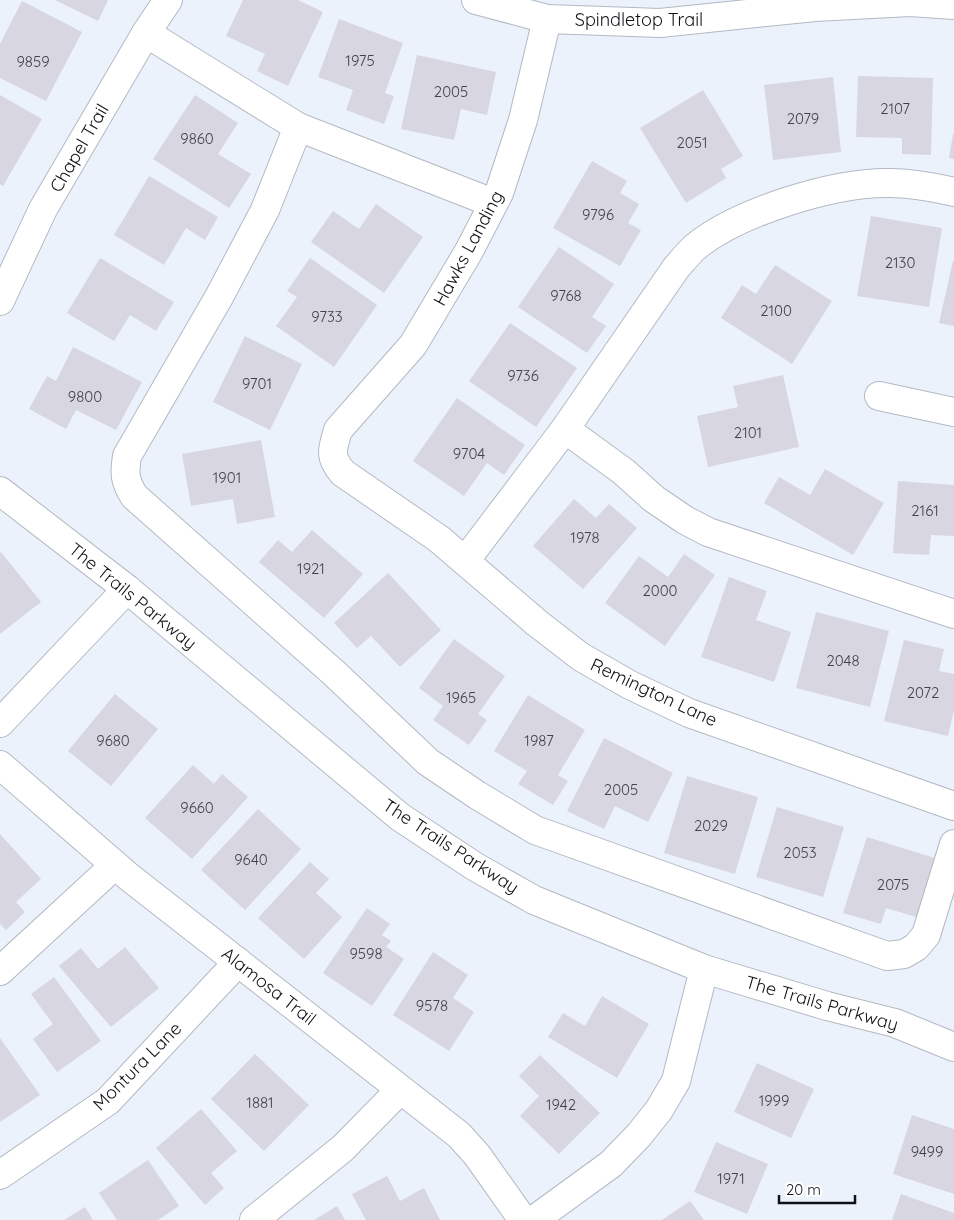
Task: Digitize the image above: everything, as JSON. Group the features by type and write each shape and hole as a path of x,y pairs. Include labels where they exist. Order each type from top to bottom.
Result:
{"street":[{"name":"Chapel Trail","path":"0,300 43,209 146,33 168,0"},
{"name":"Spindletop Trail","path":"476,0 547,19 660,23 815,7 910,2 954,5"},
{"name":"Hawks Landing","path":"333,448 338,430 413,345 469,251 499,193 523,120 547,19"},
{"path":"146,33 298,127 493,203"},
{"path":"298,127 266,210 219,298 127,456 125,469 126,483 134,496 334,674 428,762 477,795 535,830 887,956 904,954 916,947 926,935 954,844"},
{"path":"465,561 565,429 676,268 694,248 721,230 763,211 807,195 851,187 889,183 925,186 954,192"},
{"path":"879,396 954,412"},
{"path":"565,429 624,472 654,499 685,520 708,532 954,614"},
{"name":"Remington Lane","path":"333,448 335,463 343,473 439,539 537,623 581,657 630,685 689,713 954,806"},
{"name":"The Trails Parkway","path":"0,491 128,589 400,817 474,866 534,900 704,969 827,1006 895,1023 954,1047"},
{"path":"0,723 128,589"},
{"name":"Alamosa Trail","path":"0,765 115,865 459,1135 477,1155 522,1220"},
{"path":"0,971 115,865"},
{"name":"Montura Lane","path":"0,1175 108,1101 238,962"},
{"path":"534,1220 611,1164 639,1135 659,1110 676,1082 704,969"},
{"path":"254,1220 343,1148 400,1090"}],"building":[{"path":"55,0 108,0 98,21"},
{"path":"243,0 298,0 323,12 288,86 257,71 265,54 226,36"},
{"path":"22,1 82,32 46,101 0,78 0,44"},
{"path":"339,19 403,43 385,93 394,96 384,124 346,110 353,90 318,77"},
{"path":"417,55 496,72 487,115 461,109 454,140 401,129"},
{"path":"858,76 933,78 931,155 902,154 902,138 856,137"},
{"path":"833,77 841,152 773,160 764,85"},
{"path":"703,90 743,156 721,169 726,178 686,203 640,128"},
{"path":"0,95 42,119 3,186 0,184"},
{"path":"195,95 238,123 218,154 251,174 229,208 153,159"},
{"path":"954,134 954,159 949,158"},
{"path":"592,161 627,181 620,193 639,204 628,223 641,230 620,266 553,228"},
{"path":"149,176 218,217 205,240 186,228 164,265 114,235"},
{"path":"376,204 423,237 384,293 311,242 333,211 359,229"},
{"path":"871,216 942,228 929,307 857,296"},
{"path":"559,247 614,284 592,317 606,326 587,353 518,307"},
{"path":"100,258 174,302 156,331 130,315 114,341 67,313"},
{"path":"310,258 377,305 334,367 276,326 297,297 287,291"},
{"path":"954,261 954,326 939,323"},
{"path":"775,265 832,301 792,364 721,318 742,285 756,294"},
{"path":"510,323 577,368 536,427 469,381"},
{"path":"245,336 302,364 270,430 213,402"},
{"path":"73,347 142,382 116,430 76,410 66,429 29,409 47,376 56,381"},
{"path":"783,375 799,447 708,467 697,416 738,407 733,386"},
{"path":"457,398 525,445 504,475 487,463 464,496 413,461"},
{"path":"261,440 275,517 237,524 233,499 191,506 182,454"},
{"path":"825,469 884,503 853,555 764,503 779,477 810,495"},
{"path":"898,481 954,485 954,536 931,535 929,555 893,553"},
{"path":"574,499 596,518 609,504 637,528 583,589 533,546"},
{"path":"312,530 363,574 324,618 259,562 278,540 292,552"},
{"path":"0,553 41,602 0,634"},
{"path":"684,554 715,575 665,646 605,603 639,556 668,577"},
{"path":"388,573 441,630 400,667 371,636 357,648 334,623"},
{"path":"729,577 767,591 756,620 791,632 774,682 701,657"},
{"path":"816,612 889,631 870,707 796,688"},
{"path":"454,639 505,676 478,714 487,720 469,745 433,720 443,706 419,688"},
{"path":"904,640 944,649 939,671 954,674 954,710 948,736 884,721"},
{"path":"115,694 158,729 111,786 68,751"},
{"path":"528,695 585,730 558,775 568,781 553,805 518,784 527,771 494,751"},
{"path":"604,738 673,773 648,822 615,806 604,829 567,811"},
{"path":"193,765 214,784 222,774 248,797 192,859 145,818"},
{"path":"687,776 758,797 735,874 664,853"},
{"path":"777,807 844,827 823,897 756,877"},
{"path":"258,809 301,849 245,910 201,870"},
{"path":"0,834 41,879 16,902 25,912 6,930 0,924"},
{"path":"867,837 941,860 923,919 886,908 881,924 843,913"},
{"path":"310,862 329,879 316,893 342,917 304,959 258,918"},
{"path":"367,908 390,924 382,935 391,941 386,947 404,959 372,1006 323,973"},
{"path":"125,947 159,988 111,1027 59,966 81,948 98,969"},
{"path":"433,952 468,975 453,998 474,1012 449,1051 393,1015"},
{"path":"54,977 101,1041 57,1072 33,1039 53,1024 31,994"},
{"path":"602,996 649,1024 617,1078 548,1037 563,1013 585,1026"},
{"path":"0,1038 40,1095 0,1122"},
{"path":"255,1054 309,1105 264,1151 211,1099"},
{"path":"540,1055 600,1113 559,1154 520,1116 539,1096 519,1076"},
{"path":"757,1063 814,1089 791,1138 734,1112"},
{"path":"201,1109 237,1151 211,1173 224,1188 205,1205 156,1148"},
{"path":"912,1115 954,1129 954,1194 893,1174"},
{"path":"716,1142 768,1164 747,1214 694,1192"},
{"path":"148,1160 179,1206 158,1220 117,1220 99,1193"},
{"path":"387,1176 400,1201 424,1188 440,1220 366,1220 352,1194"},
{"path":"901,1194 954,1213 954,1220 892,1220"},
{"path":"690,1201 704,1220 662,1220"},
{"path":"337,1206 345,1220 314,1220"},
{"path":"85,1207 93,1220 64,1220"}]}
